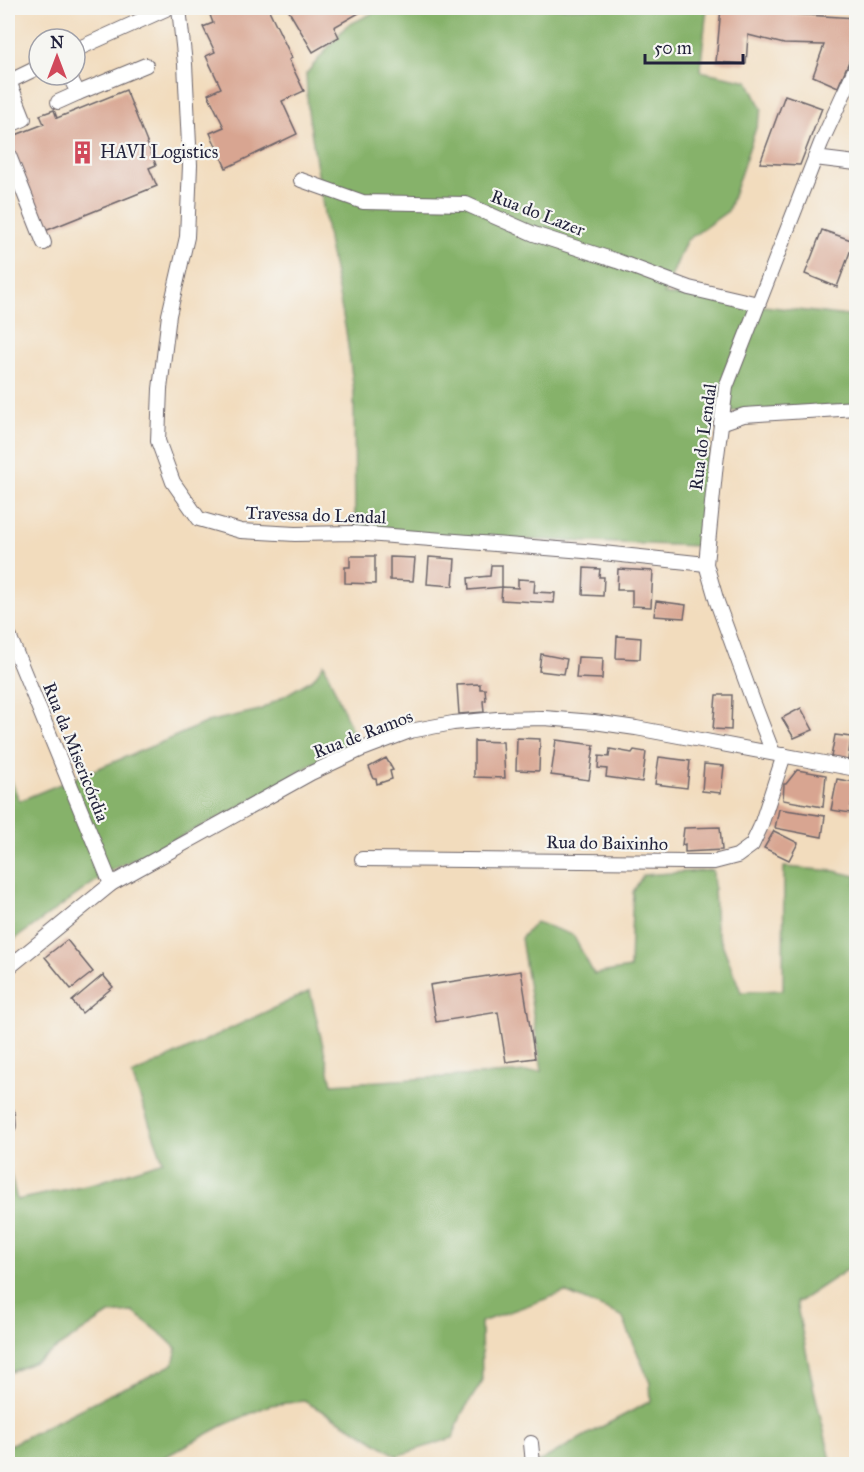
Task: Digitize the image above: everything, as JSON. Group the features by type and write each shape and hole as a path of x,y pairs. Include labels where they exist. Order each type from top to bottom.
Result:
{"street":[{"path":"87,45 168,8"},
{"name":"Travessa do Lendal","path":"179,8 185,64 190,165 187,237 169,315 160,388 158,441 173,482 199,519 241,531 295,534 354,533 584,551 706,564"},
{"path":"57,102 146,65"},
{"name":"Rua do Lendal","path":"778,754 753,701 706,564 721,423 726,387 815,158 856,66"},
{"path":"8,126 24,119 8,81 27,72"},
{"path":"75,87 78,93"},
{"path":"8,153 44,243"},
{"path":"815,158 856,163"},
{"name":"Rua do Lazer","path":"301,180 363,202 466,204 534,234 617,261 689,288 758,304"},
{"path":"721,423 744,416 856,408"},
{"name":"Rua da Misericórdia","path":"8,633 111,884"},
{"name":"Rua de Ramos","path":"8,968 111,884 311,773 360,750 410,731 453,723 497,719 544,718 594,722 856,769"},
{"name":"Rua do Baixinho","path":"362,859 714,862 737,856 752,845 760,828 778,754"},
{"path":"531,1443 533,1464"}],"green space":[{"path":"383,8 707,8 700,71 748,81 762,110 728,211 686,241 664,294 856,317 856,406 713,412 699,546 355,533 354,392 346,331 329,245 308,111 306,74 346,26"},
{"path":"324,664 359,747 314,763 231,812 110,871 8,944 8,771 19,801 207,722 260,710 313,679"},
{"path":"784,867 835,871 856,876 856,1262 796,1302 832,1464 535,1464 651,1401 650,1383 622,1316 565,1292 481,1322 482,1382 462,1413 453,1438 397,1456 360,1432 304,1401 270,1405 224,1425 152,1464 8,1464 8,1446 173,1364 177,1349 133,1312 109,1314 39,1360 9,1373 8,1164 17,1200 99,1182 163,1161 132,1075 310,991 332,1084 542,1071 521,938 536,922 573,935 594,974 630,968 633,892 643,875 713,870 716,928 741,992 783,990"}],"building":[{"path":"226,8 268,8 292,58 289,60 304,91 282,101 297,134 226,168 210,133 224,127 208,94 221,88 206,56 215,52 203,27 213,23 210,15"},
{"path":"287,8 356,8 359,13 334,27 339,37 313,52"},
{"path":"721,8 766,8 790,14 856,18 856,45 838,87 813,76 824,45 784,44 748,35 746,64 716,62"},
{"name":"HAVI Logistics","path":"126,90 156,165 149,168 157,186 45,231 8,138 44,124 40,115 54,110 57,118"},
{"path":"785,95 822,108 800,165 760,163"},
{"path":"822,230 854,241 837,287 805,274"},
{"path":"350,556 375,556 375,584 345,583 345,567 350,567"},
{"path":"390,557 415,558 413,581 390,580"},
{"path":"429,557 455,559 453,586 427,584"},
{"path":"491,565 502,565 502,587 469,590 468,578 490,576"},
{"path":"584,568 600,569 599,577 604,577 603,596 583,595"},
{"path":"618,569 653,571 651,607 632,606 632,590 617,590"},
{"path":"518,579 535,580 534,592 555,593 554,603 501,600 502,587 518,588"},
{"path":"656,601 686,605 684,618 654,616"},
{"path":"617,636 641,638 640,659 616,658"},
{"path":"541,654 567,659 564,674 539,671"},
{"path":"578,657 603,658 602,679 576,678"},
{"path":"480,684 480,689 485,689 484,712 459,714 457,685"},
{"path":"716,695 732,695 731,730 713,729"},
{"path":"801,708 813,730 794,738 782,718"},
{"path":"835,735 851,737 848,760 831,757"},
{"path":"517,738 540,739 539,771 516,770"},
{"path":"556,740 594,745 589,780 551,775"},
{"path":"474,741 503,742 505,778 474,777"},
{"path":"610,749 632,753 634,750 646,752 642,782 606,777 607,769 598,768 599,756 609,757"},
{"path":"659,757 690,761 687,788 655,784"},
{"path":"386,758 393,770 390,771 392,779 377,784 369,767"},
{"path":"704,764 724,766 721,793 702,791"},
{"path":"797,770 826,775 823,807 783,800 784,784"},
{"path":"837,779 855,782 850,813 831,810"},
{"path":"779,809 825,816 822,837 775,828"},
{"path":"720,827 722,850 685,852 685,844 682,845 684,828"},
{"path":"774,831 798,843 789,860 764,848"},
{"path":"67,940 93,972 71,989 45,957"},
{"path":"521,971 535,1058 506,1062 498,1012 436,1022 430,985"},
{"path":"103,975 113,987 82,1013 72,1001"}],"place":[{"name":"HAVI Logistics","path":"82,152"}]}
